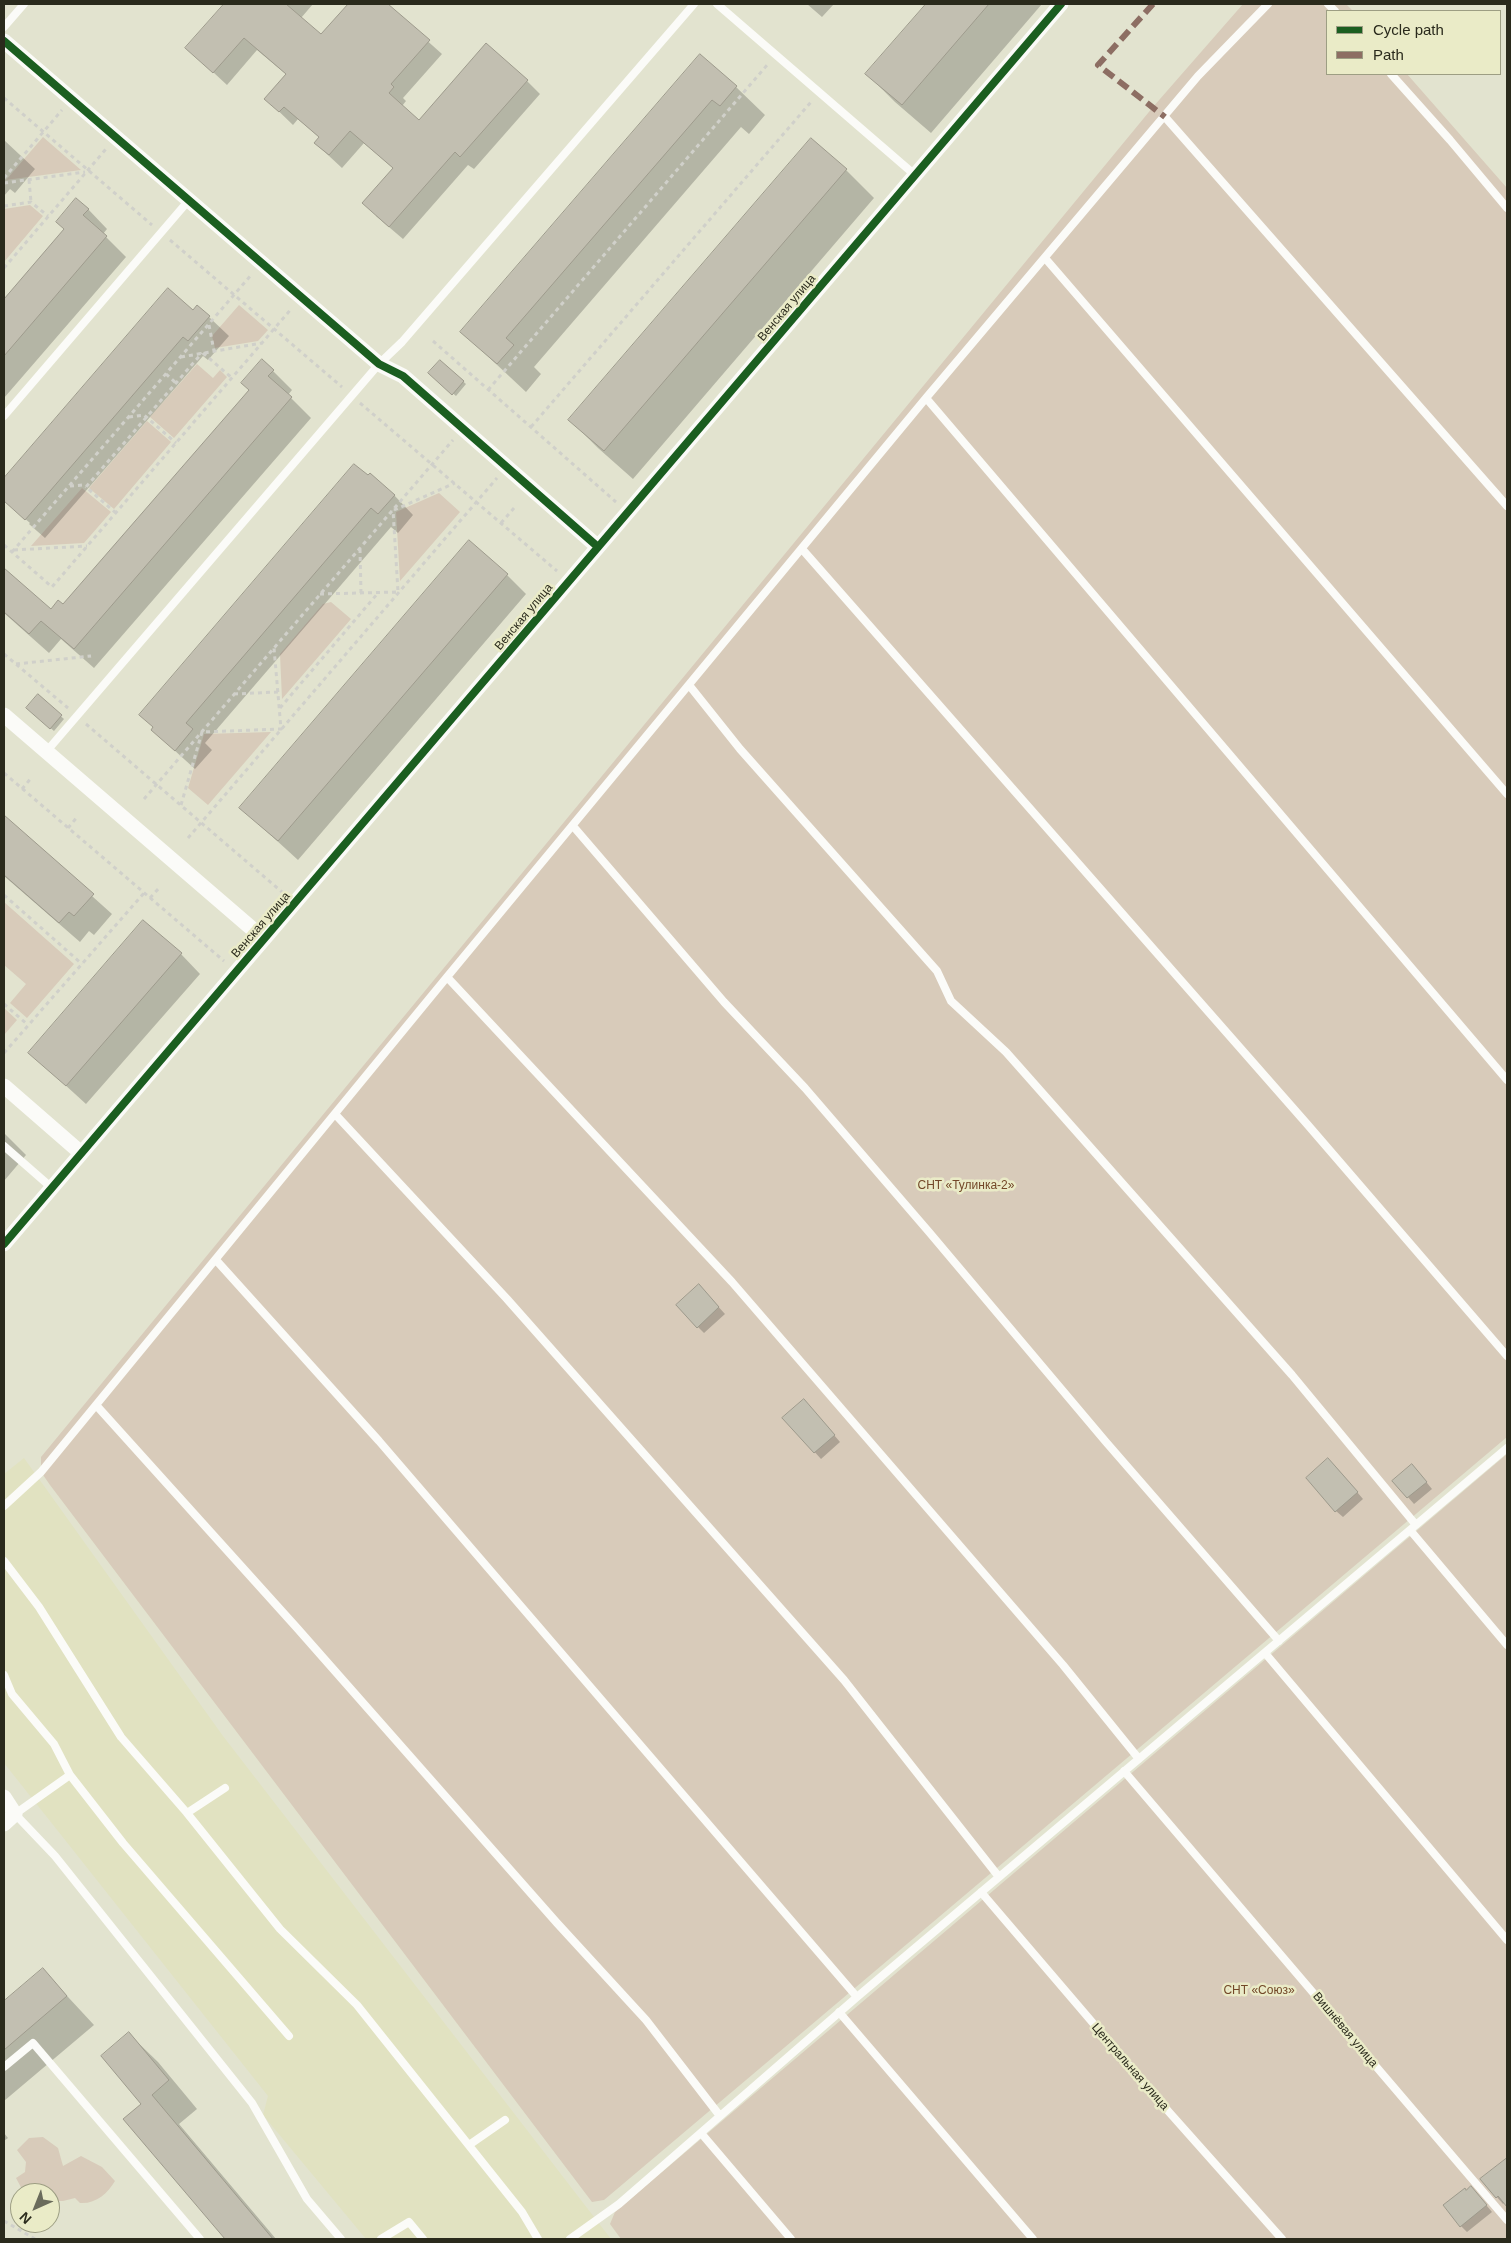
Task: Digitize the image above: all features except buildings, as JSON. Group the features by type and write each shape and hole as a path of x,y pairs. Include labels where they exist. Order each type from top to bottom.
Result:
{"street":[{"name":"Венская улица","path":"4,1244 1061,4"},
{"path":"4,41 379,364 403,376 598,547"},
{"path":"4,715 264,939"},
{"path":"4,1086 81,1153"},
{"path":"4,1797 9,1819"}],"lane":[{"path":"4,27 24,4"},
{"path":"46,752 379,364 402,342 694,4"},
{"path":"716,4 915,175"},
{"path":"4,1506 42,1472 446,977 926,398 1198,76 1268,4"},
{"path":"1392,75 1507,208"},
{"path":"1165,117 1507,506"},
{"path":"4,416 189,200"},
{"path":"1045,258 1507,794"},
{"path":"926,398 1507,1080"},
{"path":"802,549 1301,1116 1507,1356"},
{"path":"690,685 740,749 937,971 951,1001 1006,1052 1292,1375 1416,1524"},
{"path":"572,826 724,1002 831,1118 1106,1442 1279,1640"},
{"path":"446,977 732,1282 1063,1665 1139,1759"},
{"path":"335,1114 506,1299 837,1673 999,1877"},
{"path":"4,1146 52,1188"},
{"path":"216,1260 379,1441 857,1997"},
{"path":"96,1405 297,1628 557,1923 646,2020 720,2116"},
{"path":"570,2239 619,2204 857,1997 1507,1448"},
{"path":"1410,1530 1507,1645"},
{"path":"4,1561 39,1607 120,1737 187,1813 280,1929 357,2005 522,2212 538,2239"},
{"path":"1264,1653 1507,1940"},
{"path":"4,1675 12,1694 54,1744 70,1775 123,1843 289,2036"},
{"name":"Вишнёвая улица","path":"1124,1771 1507,2220"},
{"path":"70,1775 9,1819 56,1856 252,2103 307,2199 341,2239"},
{"path":"187,1813 225,1788"},
{"name":"Центральная улица","path":"981,1892 1282,2239"},
{"path":"840,2012 1033,2239"},
{"path":"4,2067 33,2042 200,2239"},
{"path":"469,2145 505,2120"},
{"path":"701,2132 792,2239"},
{"path":"381,2239 409,2222 423,2239"}],"path":[{"path":"488,390 776,55"},
{"path":"531,428 819,92"},
{"path":"4,98 87,171 569,581"},
{"path":"4,178 71,99"},
{"path":"4,268 116,137"},
{"path":"4,183 87,171"},
{"path":"29,180 31,202 48,216"},
{"path":"4,205 31,202"},
{"path":"13,551 262,263"},
{"path":"4,545 52,587 302,297"},
{"path":"208,325 214,351"},
{"path":"433,341 628,512"},
{"path":"181,357 262,343"},
{"path":"202,353 232,378"},
{"path":"86,487 202,353"},
{"path":"166,374 176,382"},
{"path":"129,417 144,415 176,443"},
{"path":"144,799 463,428"},
{"path":"188,838 506,467"},
{"path":"393,510 455,483"},
{"path":"69,486 83,485 116,513"},
{"path":"501,523 514,508"},
{"path":"393,510 398,592"},
{"path":"13,551 88,546"},
{"path":"360,548 362,593"},
{"path":"320,594 398,592"},
{"path":"279,708 379,593"},
{"path":"274,648 281,729"},
{"path":"4,654 295,903"},
{"path":"16,664 91,656"},
{"path":"234,694 278,692"},
{"path":"202,732 281,729"},
{"path":"181,805 202,732"},
{"path":"4,773 236,972"},
{"path":"22,788 32,777"},
{"path":"68,828 78,816"},
{"path":"150,898 160,886"},
{"path":"4,1053 144,893"},
{"path":"4,895 82,964"},
{"path":"4,1004 28,1026"},
{"path":"4,2221 35,2239"}],"shaded area":[{"path":"24,1458 223,1736 611,2239 366,2239 263,2115 268,2096 4,1763 4,1474"}],"green space":[{"name":"СНТ «Тулинка-2»","path":"1243,4 1346,4 1352,10 1326,10 1326,75 1408,75 1507,188 1507,1437 604,2200 592,2202 50,1485 41,1472 41,1457 1153,107"},
{"path":"43,137 81,170 6,180"},
{"path":"30,205 43,216 4,262 4,209"},
{"path":"239,305 268,330 258,341 215,348 212,336"},
{"path":"197,364 213,378 220,370 227,377 174,438 150,417"},
{"path":"147,421 171,442 114,509 89,488"},
{"path":"82,488 111,512 84,543 31,546"},
{"path":"439,493 460,512 400,581 396,512"},
{"path":"331,602 351,619 282,699 280,654 323,604"},
{"path":"271,732 208,805 188,788 204,734"},
{"path":"4,902 74,964 27,1018 10,1003 26,984 4,965"},
{"path":"4,1008 17,1020 4,1035"},
{"name":"СНТ «Союз»","path":"1507,1454 1507,2239 621,2239 610,2224 615,2212"},
{"path":"43,2137 58,2148 63,2166 81,2156 102,2167 115,2181 100,2197 86,2203 80,2203 75,2198 60,2201 60,2183 19,2183 16,2178 25,2172 26,2162 17,2150 29,2138"}],"marked path":[{"path":"1153,4 1098,65 1165,117"}],"cycle path":[{"path":"4,1244 1061,4"},
{"path":"4,41 379,364 403,376 598,547"}]}
